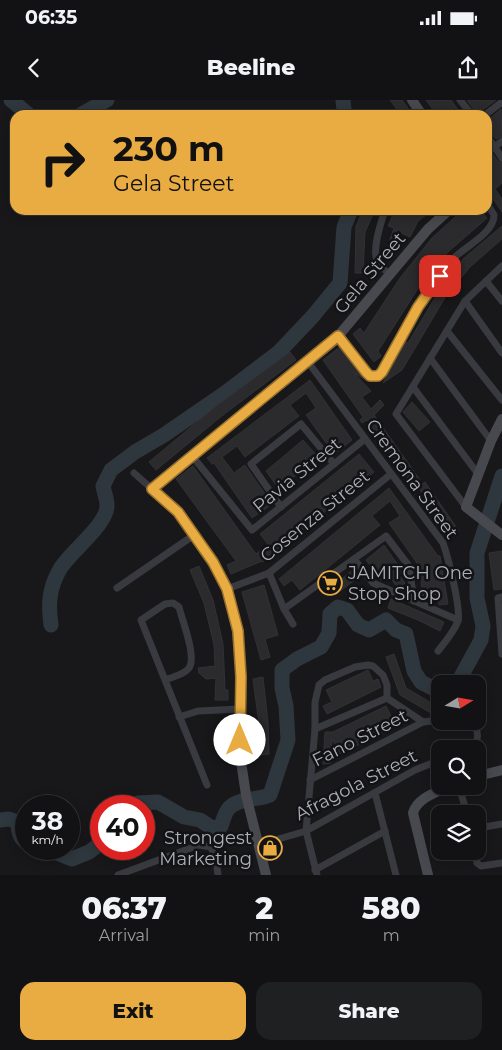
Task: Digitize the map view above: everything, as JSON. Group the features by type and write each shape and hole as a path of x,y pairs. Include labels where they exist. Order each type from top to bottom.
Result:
{"street":[{"path":"460,100 468,110"},
{"path":"492,110 502,102"},
{"path":"494,147 502,141"},
{"path":"492,144 502,158"},
{"path":"338,336 370,376 378,376 418,307 452,260 492,225 494,215 492,212"},
{"path":"384,215 378,236 377,257 378,263 390,274"},
{"name":"Gela Street","path":"152,489 338,336 441,215"},
{"path":"502,266 465,301 396,414 466,507 502,535"},
{"path":"486,281 502,301"},
{"path":"465,301 502,353"},
{"path":"447,331 502,400"},
{"path":"430,358 491,441"},
{"name":"Cremona Street","path":"308,362 443,543 458,609 458,620"},
{"path":"413,387 478,474"},
{"path":"466,507 491,441 502,419"},
{"path":"281,507 251,464 301,424 334,464"},
{"name":"Pavia Street","path":"193,457 252,530 365,439"},
{"path":"134,473 178,512 213,562 227,589 238,631 241,677 240,755 247,800 266,875"},
{"name":"Cosenza Street","path":"227,589 269,573 391,474"},
{"path":"117,588 194,535"},
{"path":"284,609 386,536 409,566 414,601"},
{"path":"354,559 373,583 458,620 454,629 438,651"},
{"path":"269,573 292,624"},
{"path":"502,597 498,598 502,654"},
{"path":"164,680 183,673 188,670 191,664 191,649 179,607 177,604 169,602 141,620 164,680 179,718 207,785"},
{"path":"384,831 316,873 306,831 317,693 320,685 325,680 355,667 368,665 373,666 383,675 387,685 388,698"},
{"path":"388,698 423,722 431,721"},
{"path":"315,729 388,698"},
{"path":"179,718 198,711 240,709"},
{"name":"Fano Street","path":"310,780 423,722"},
{"name":"Afragola Street","path":"258,845 306,831 415,770 431,764"},
{"path":"486,774 502,770"},
{"path":"375,793 396,875"},
{"path":"428,875 413,813 414,808 419,803 434,795"},
{"path":"486,827 502,824"},
{"path":"118,875 198,845 211,847 216,860 218,875"},
{"path":"476,860 481,866 502,863"}],"building":[{"path":"390,100 402,100 409,110 397,110"},
{"path":"426,100 451,100 458,110 433,110"},
{"path":"467,100 496,100 482,110 474,110"},
{"path":"501,109 502,136 496,139 492,134 492,117"},
{"path":"492,153 502,163 502,183 495,189 502,199 502,212 492,197"},
{"path":"361,215 373,215 365,232 363,273 355,273 356,226"},
{"path":"393,215 426,215 418,221 410,237 401,233 394,254 386,251 394,228 388,226"},
{"path":"457,215 484,215 487,218 448,252 417,290 378,351 381,356 374,362 353,334 360,328 364,333 400,278 432,238"},
{"path":"502,226 502,239 470,267 446,296 402,370 383,383 406,342 408,343 439,291 463,259"},
{"path":"340,347 366,380 354,373 371,391 362,397 371,409 380,400 384,405 374,415 420,480 413,485 367,420 362,423 360,420 363,417 323,360"},
{"path":"290,352 296,360 223,415 156,470 149,462 215,407"},
{"path":"310,380 352,440 334,454 306,415 316,408 306,393 290,405 299,416 245,457 237,446 222,457 234,473 245,465 272,504 252,518 214,463 212,464 207,458"},
{"path":"412,402 430,422 419,431 403,412"},
{"path":"303,440 318,457 279,489 266,471"},
{"path":"359,454 374,472 263,562 231,574 227,565 236,561 176,479 193,466 256,554 268,544 260,534"},
{"path":"425,482 459,531 452,535 418,487"},
{"path":"389,488 438,556 440,556 448,604 439,605 437,594 423,596 419,566 389,523 400,516 390,501 372,516 380,525 300,590 292,580 284,586 279,579"},
{"path":"384,545 403,572 399,575 405,583 398,588 389,576 382,581 366,560"},
{"path":"502,551 502,589 494,590 489,553"},
{"path":"199,566 213,600 223,644 225,690 228,690 228,700 215,700 216,678 206,679 199,673 198,668 215,666 214,645 204,603 190,570"},
{"path":"355,568 360,576 335,595 331,588"},
{"path":"264,585 278,635 265,639 270,657 261,660 242,592"},
{"path":"391,599 444,622 440,631 388,608"},
{"path":"394,654 406,688 431,703 431,713 400,695 386,657"},
{"path":"368,670 373,681 378,679 381,687 327,714 323,706 332,702 326,690"},
{"path":"263,677 269,754 260,755 259,724 253,679"},
{"path":"386,706 392,718 401,714 406,721 340,754 332,739 331,763 323,764 325,732 333,732"}],"waterway":[{"path":"11,100 23,110"},
{"path":"89,110 107,100"},
{"path":"343,100 344,110"},
{"path":"51,625 50,603 54,583 65,562 95,529 106,513 107,503 103,486 111,470 225,393 279,352 313,316 340,283 344,227 349,215"},
{"path":"462,675 481,640 483,626 477,598 477,553 502,476"},
{"path":"155,802 158,802 184,817 200,820 212,828 221,826 226,812 238,802 270,795 288,740 286,706 282,688 282,670 297,659 321,647 329,633 330,614 338,607 347,610 358,625 369,630 386,620 396,630 406,634 414,671 421,682 431,687"},
{"path":"0,820 9,819 15,821"},
{"path":"80,856 90,851"}],"place":[{"name":"JAMITCH One Stop Shop","path":"330,583"},
{"name":"Strongest Marketing","path":"270,848"}],"route":[{"path":"240,740 241,677 238,631 227,589 213,562 178,512 152,489 338,336 366,372 370,376 378,376 418,307 440,276"}]}
